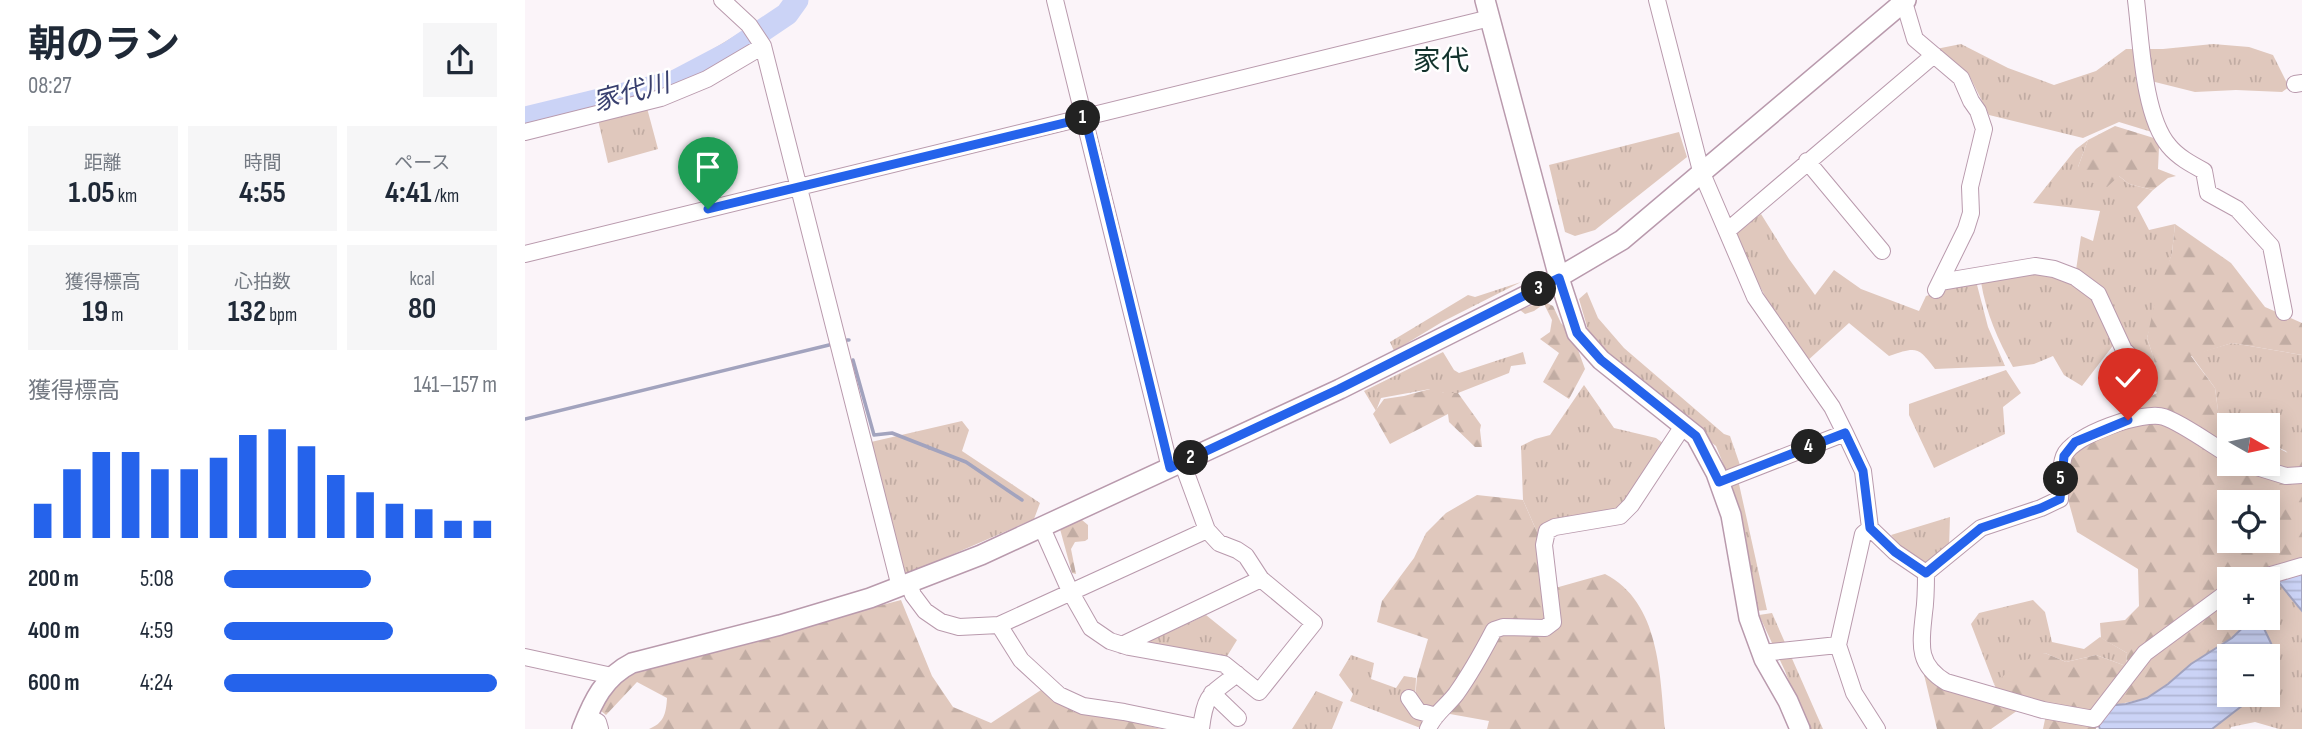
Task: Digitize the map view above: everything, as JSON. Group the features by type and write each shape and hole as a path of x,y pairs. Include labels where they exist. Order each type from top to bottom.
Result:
{"street":[{"path":"723,0 761,43 904,585 925,611 941,622 959,627 999,625 1207,530"},
{"path":"1042,528 1070,592 1091,628 1109,641 1224,664 1259,692 1314,623 1261,579 1246,556 1219,543 1207,530 1176,465 1055,0"},
{"path":"1657,0 1701,171 1755,297 1832,408 1845,433 1863,471 1870,528 1895,552 1926,573"},
{"path":"2136,0 2146,94 2167,145 2182,159 2204,171 2209,193 2237,209 2271,246 2284,312"},
{"path":"590,725 600,690 612,676 643,659 780,625 904,585 1042,528 1364,377 1559,278 1622,240 1905,1 1915,39 1961,78 1984,129 1970,187 1971,213 1938,286 2035,266 2075,276 2098,294 2124,350 2147,373"},
{"path":"525,254 1085,118 1488,9 1559,278 1577,333 1601,360 1696,436 1719,482 1731,515 1749,618 1762,653 1800,729"},
{"path":"525,132 670,94 707,79 761,43"},
{"path":"1727,231 1934,55"},
{"path":"1807,161 1882,251"},
{"path":"2217,448 2164,417 2146,415 2075,442 2064,456 2060,499 1981,528 1926,573 1921,647 1927,665 1935,675 1946,682 2043,710 2094,719 2145,653 2217,599"},
{"path":"1409,698 1418,711 1432,723 1474,669 1494,630 1503,627 1545,628 1553,622 1544,545 1547,531 1555,527 1620,516 1631,505 1683,426"},
{"path":"1719,482 1845,433"},
{"path":"2280,474 2302,475"},
{"path":"1870,528 1863,534 1838,645 1854,694 1877,729"},
{"path":"2280,572 2302,566"},
{"path":"1122,645 1261,579"},
{"path":"999,625 1021,660 1059,695 1083,706 1124,712 1192,726 1195,729"},
{"path":"1762,653 1838,645"},
{"path":"525,657 612,676"},
{"path":"1201,729 1204,703 1212,693 1237,674"},
{"path":"1212,693 1238,718"}],"green space":[{"path":"788,0 798,0 802,10 761,41 666,93 525,126 525,109 641,81 685,66 779,9"},
{"path":"1961,44 2008,68 2054,85 2096,71 2126,49 2163,49 2213,44 2249,47 2273,55 2289,87 2282,92 2195,92 2136,80 2155,133 2119,122 2083,138 1989,115 1968,73 1936,49"},
{"path":"647,108 658,149 608,163 598,120"},
{"path":"2115,126 2157,139 2158,169 2176,176 2168,178 2153,190 2129,184 2119,176 2107,187 2083,180 2078,167 2088,140"},
{"path":"1679,132 1687,157 1595,230 1575,236 1565,232 1549,165"},
{"path":"2088,140 2078,167 2119,176 2129,184 2153,190 2137,207 2149,230 2175,224 2172,253 2147,338 2154,359 2157,393 2124,350 2104,294 2075,277 2081,236 2093,241 2100,211 2033,203 2076,149"},
{"path":"1761,214 1815,295 1834,270 1861,289 1919,311 1926,296 1976,281 1988,327 2005,366 1935,369 1916,350 1889,356 1849,323 1806,362 1758,283 1736,232"},
{"path":"2175,224 2231,263 2265,307 2302,323 2302,355 2232,343 2191,356 2215,388 2218,413 2217,476 2280,476 2280,449 2302,460 2302,565 2280,577 2280,567 2217,567 2217,630 2241,630 2232,639 2225,644 2217,644 2217,649 2147,698 2102,708 2094,719 2096,729 2043,729 2047,710 1999,694 1994,684 2018,663 2045,653 2066,662 2096,655 2126,666 2127,653 2101,638 2100,623 2125,620 2139,606 2138,569 2077,532 2064,485 2064,455 2119,413 2157,393 2154,359 2147,338 2155,302 2172,253"},
{"path":"2042,267 2096,298 2115,343 2082,386 2064,375 2053,356 2034,364 2013,367 1989,315 1981,282"},
{"path":"1521,282 1442,322 1394,351 1390,342 1468,295 1475,297"},
{"path":"1587,292 1598,318 1624,348 1724,434 1730,436 1740,465 1737,475 1767,610 1756,611 1729,478 1716,446 1693,429 1590,337 1579,299"},
{"path":"1543,301 1553,306 1561,323 1573,336 1585,369 1569,399 1543,382 1559,353 1540,339 1550,332 1552,320 1544,304 1525,314 1520,310"},
{"path":"2232,343 2302,355 2302,474 2286,451 2280,448 2280,413 2218,413 2215,388 2191,355"},
{"path":"1443,352 1454,370 1459,373 1523,352 1526,364 1511,366 1509,373 1458,393 1430,389 1381,398 1376,411 1364,391"},
{"path":"2006,370 2021,393 2003,407 2005,434 1934,468 1909,415 1909,404"},
{"path":"1584,385 1614,428 1656,438 1664,444 1620,516 1555,527 1544,548 1523,500 1521,446 1550,435"},
{"path":"1434,388 1444,393 1458,393 1481,425 1482,447 1475,447 1449,422 1448,414 1390,444 1373,414 1384,399"},
{"path":"962,421 969,430 962,451 1040,503 1034,519 903,576 871,442"},
{"path":"1477,495 1523,500 1544,548 1548,590 1605,574 1623,586 1637,602 1654,642 1665,729 1487,729 1489,721 1422,709 1415,699 1417,677 1428,639 1377,622 1382,601 1414,558 1426,533 1446,513"},
{"path":"1950,517 1949,548 1929,564 1903,550 1891,535"},
{"path":"1082,520 1088,525 1088,539 1075,542 1071,549 1076,574 1072,573 1060,529"},
{"path":"2280,584 2302,612 2302,729 2279,729 2255,722 2230,729 2212,729 2240,707 2280,707 2280,644 2271,644 2265,630 2280,630"},
{"path":"901,600 932,676 953,707 991,723 1044,688 1074,712 1106,715 1161,729 649,729 663,717 667,698 637,682 606,715 601,711 605,697 626,672"},
{"path":"2033,600 2045,612 2052,642 2084,649 2100,637 2127,653 2126,666 2096,655 2066,662 2045,653 1994,684 1971,624 1979,613"},
{"path":"1772,613 1823,729 1807,729 1785,671 1759,615"},
{"path":"1206,615 1237,640 1226,658 1143,644"},
{"path":"1351,655 1374,663 1371,679 1396,688 1404,676 1416,678 1415,699 1432,717 1423,729 1350,701 1353,694 1339,675"},
{"path":"1922,666 2021,708 1991,729 1937,729"},
{"path":"1316,691 1343,702 1332,729 1292,729"}],"water":[{"path":"2302,566 2302,611 2280,584 2280,577"},
{"path":"2240,630 2265,630 2271,644 2223,644"},
{"path":"2217,648 2217,707 2240,707 2212,729 2100,729 2095,716 2104,706 2147,698"}],"waterway":[{"name":"家代川","path":"525,118 674,82 729,53 787,14 797,0"},
{"path":"525,419 829,345"},
{"path":"853,360 874,435 892,433 966,462 1022,500"}],"district":[{"name":"家代","path":"1441,60"}],"route":[{"path":"708,209 1085,118 1170,468 1339,389 1559,278 1577,333 1601,360 1696,436 1719,482 1845,433 1863,471 1870,528 1895,552 1926,573 1981,528 2060,499 2064,456 2075,442 2128,420"}]}
